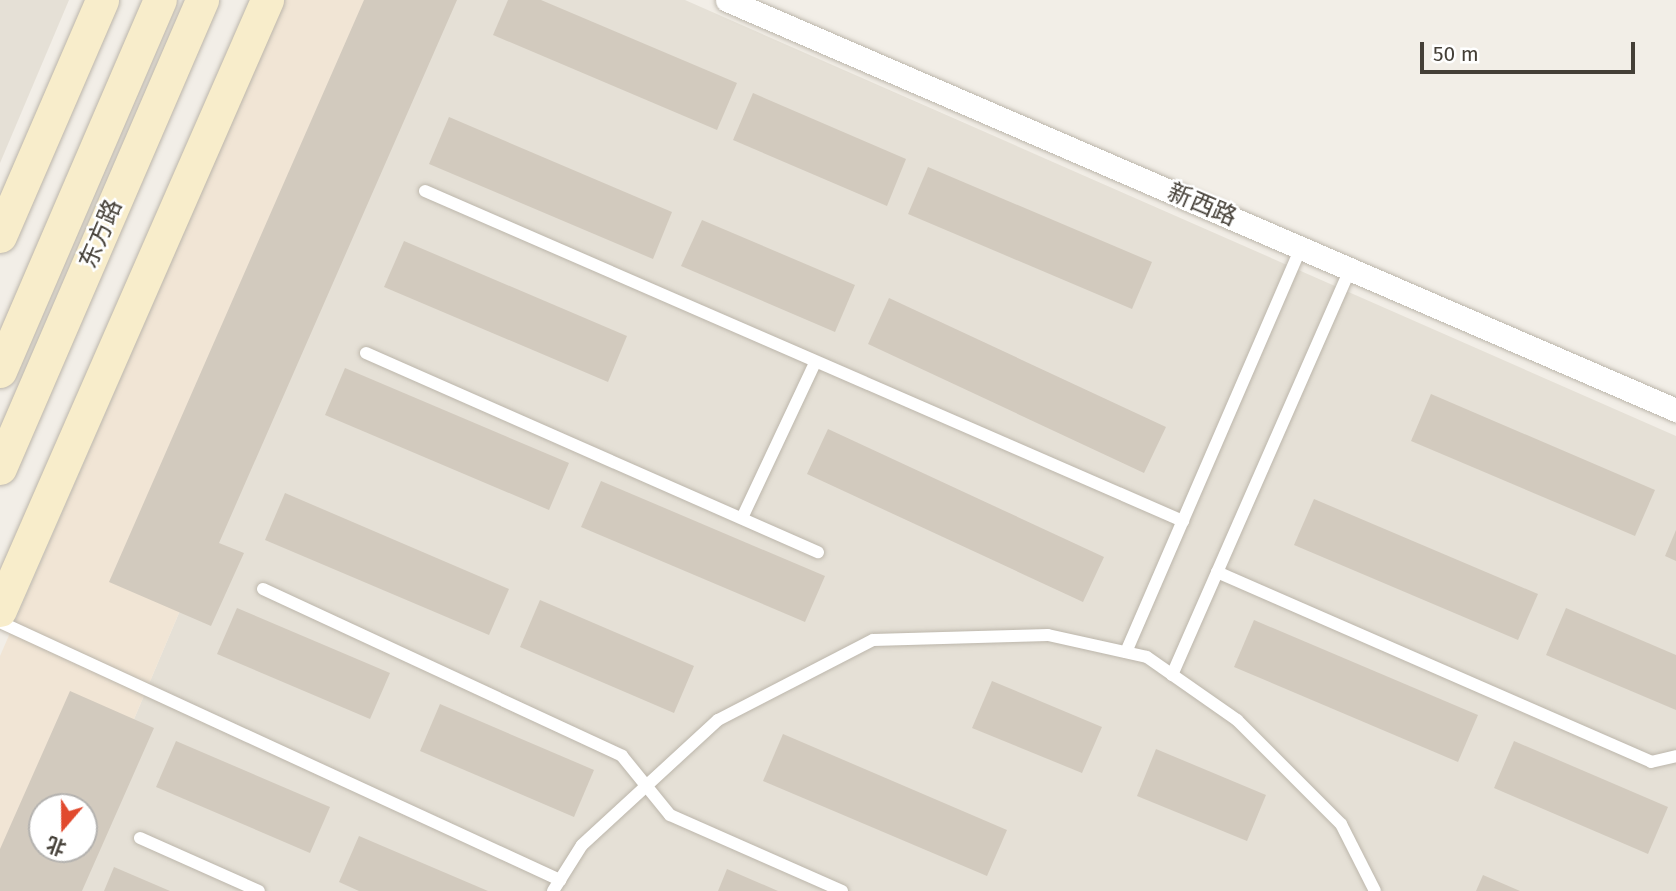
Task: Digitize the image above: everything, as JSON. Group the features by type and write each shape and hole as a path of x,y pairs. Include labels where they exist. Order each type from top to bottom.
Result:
{"main road":[{"path":"0,236 102,0"},
{"name":"东方路","path":"0,371 160,0"},
{"name":"东方路","path":"0,468 202,0"},
{"path":"0,610 267,0"}],"street":[{"name":"新西路","path":"727,0 1676,410"}],"lane":[{"path":"425,191 1183,521"},
{"path":"1126,652 1301,248"},
{"path":"1172,675 1350,270"},
{"path":"366,353 818,552"},
{"path":"742,518 815,363"},
{"path":"1217,572 1651,762 1676,756"},
{"path":"263,589 622,756 670,815 842,891"},
{"path":"0,622 556,885 582,845 718,720 873,640 1048,635 1147,657 1237,720 1341,824 1375,891"},
{"path":"140,838 259,891"}],"shaded area":[{"path":"0,0 69,0 0,163"},
{"path":"285,0 439,0 98,804 98,793 28,793 28,863 0,891 0,656"},
{"path":"439,0 685,0 1676,436 1676,891 61,891 76,863 98,863 98,804"}],"building":[{"path":"364,0 457,0 219,543 244,553 211,626 109,582"},
{"path":"508,0 541,0 737,83 717,130 493,35"},
{"path":"753,93 906,159 887,206 733,140"},
{"path":"449,117 672,212 653,259 429,164"},
{"path":"928,167 1152,262 1132,309 908,214"},
{"path":"702,220 855,285 835,332 681,266"},
{"path":"404,241 627,336 608,382 384,287"},
{"path":"889,298 1166,427 1144,473 868,344"},
{"path":"345,368 569,463 549,510 325,415"},
{"path":"1431,394 1655,490 1635,536 1411,441"},
{"path":"828,429 1104,557 1083,602 807,474"},
{"path":"601,481 825,576 805,622 581,527"},
{"path":"285,493 509,589 489,635 265,540"},
{"path":"1314,499 1538,594 1518,640 1294,545"},
{"path":"1676,530 1676,561 1665,556"},
{"path":"540,600 694,666 674,713 520,647"},
{"path":"237,608 390,673 370,719 217,654"},
{"path":"1566,608 1676,655 1676,710 1546,655"},
{"path":"1254,620 1478,715 1458,762 1234,667"},
{"path":"992,681 1102,727 1082,773 972,728"},
{"path":"70,691 154,728 98,855 98,793 28,793 28,863 94,863 82,891 0,891 0,849"},
{"path":"440,704 594,770 574,817 420,751"},
{"path":"783,734 1007,830 987,876 763,781"},
{"path":"176,741 330,807 310,853 156,787"},
{"path":"1514,741 1668,807 1648,854 1494,788"},
{"path":"1156,749 1266,795 1247,841 1137,796"},
{"path":"359,836 488,891 359,891 339,882"},
{"path":"114,867 170,891 104,891"},
{"path":"727,869 778,891 718,891"},
{"path":"1483,875 1520,891 1476,891"}]}
